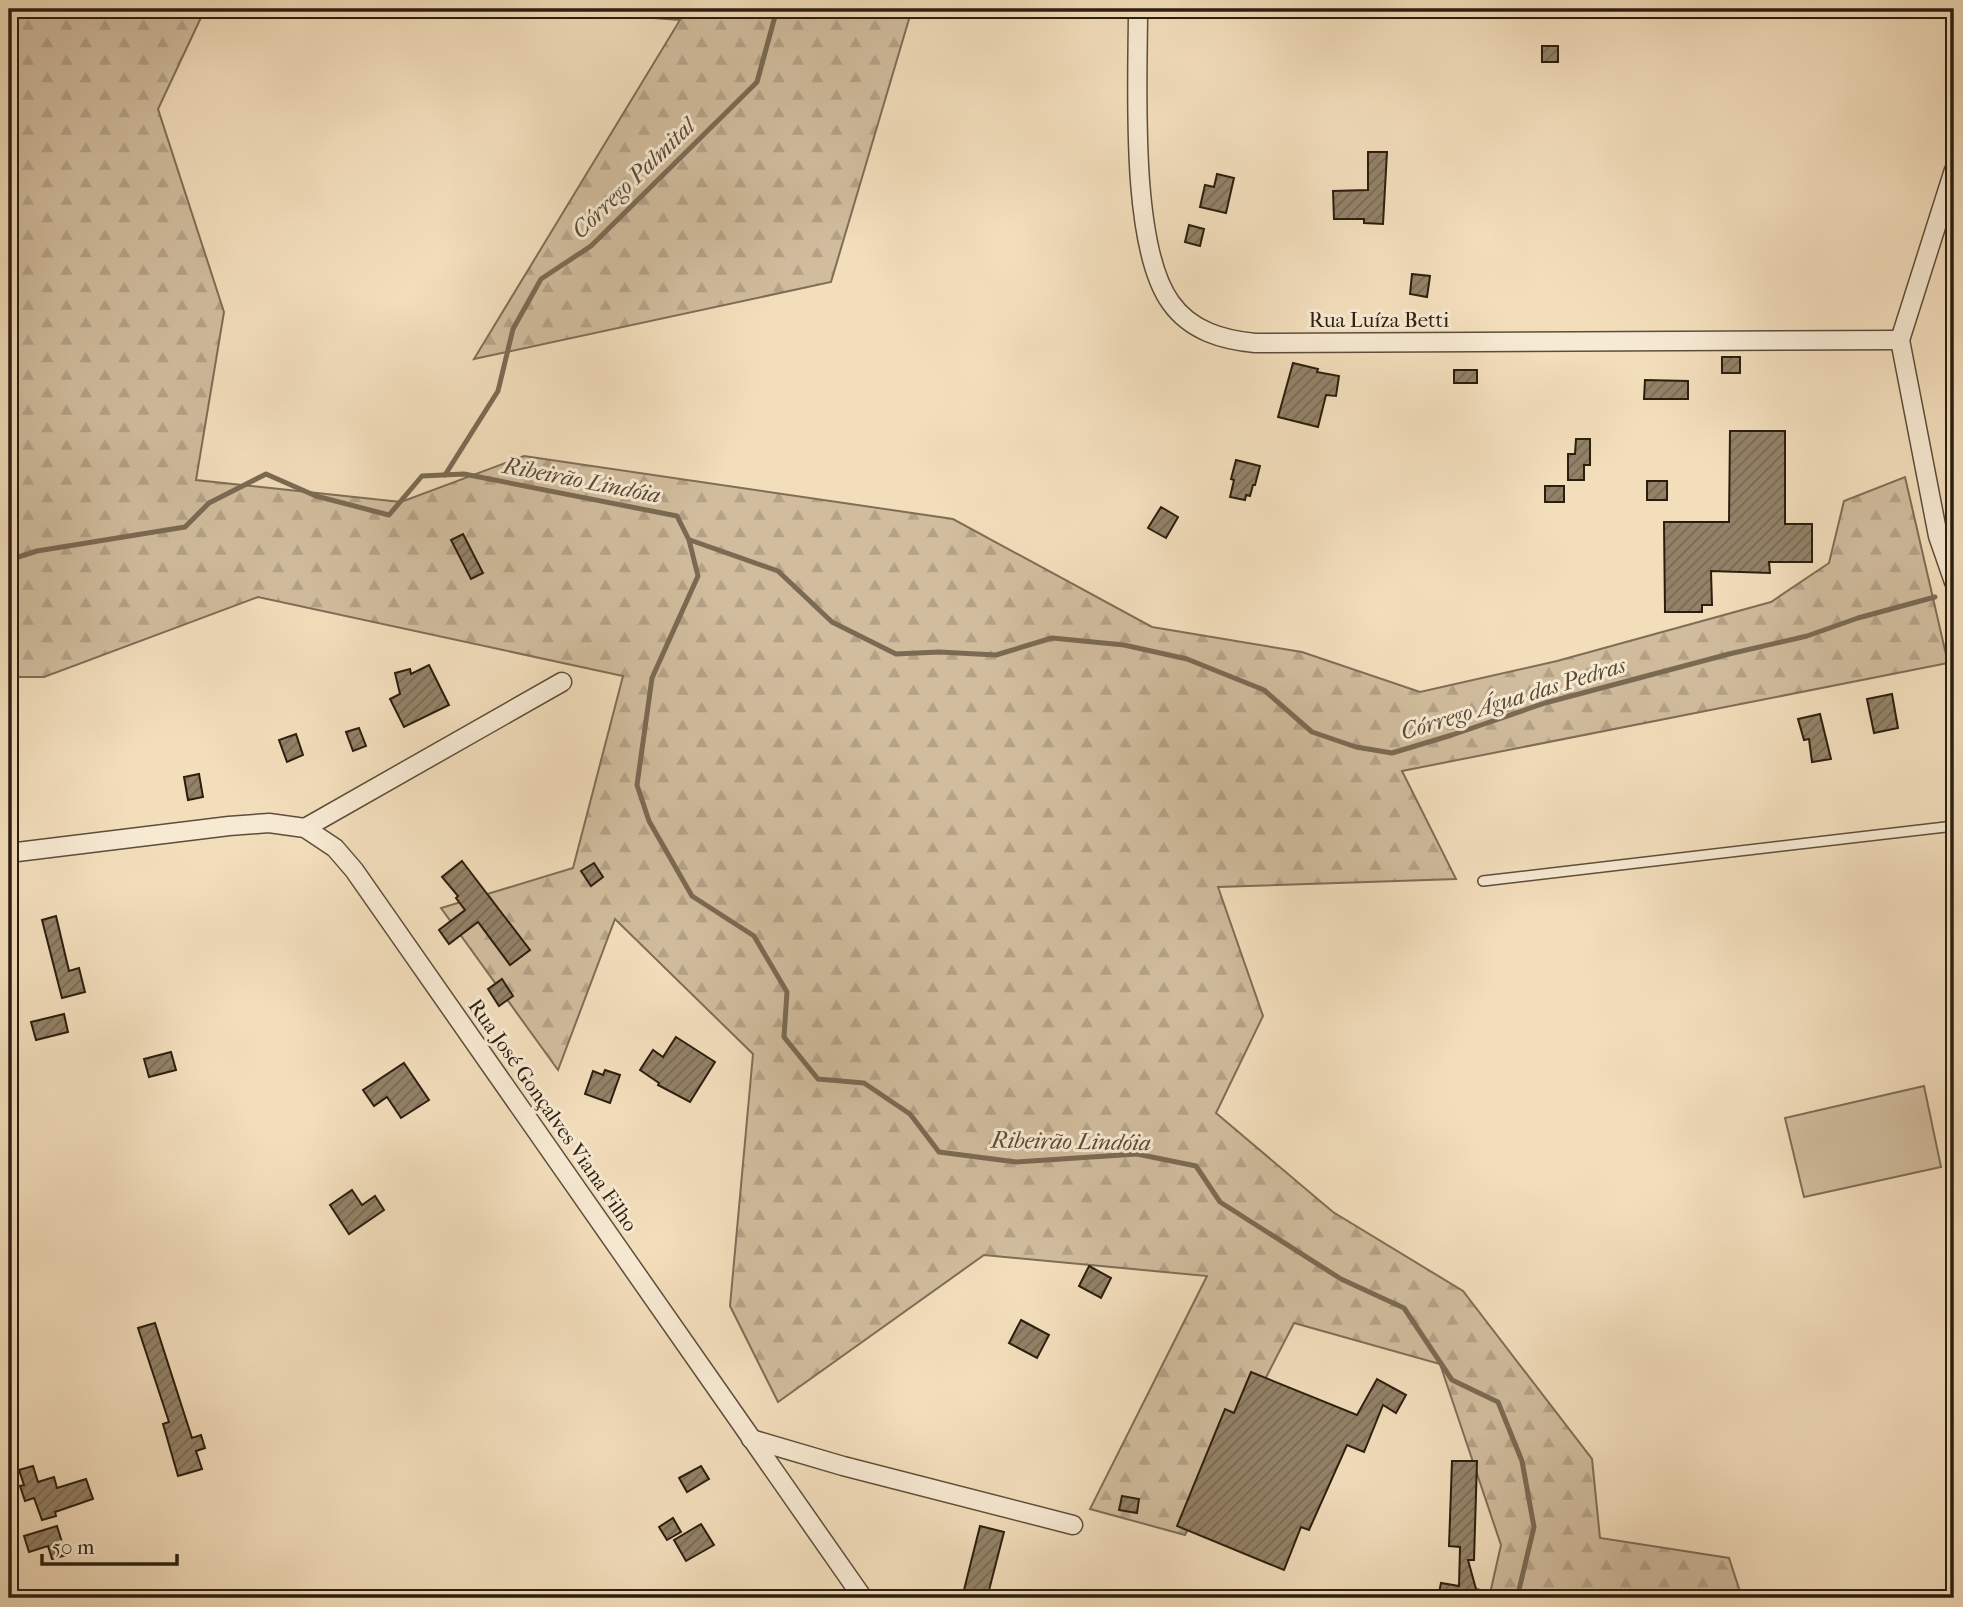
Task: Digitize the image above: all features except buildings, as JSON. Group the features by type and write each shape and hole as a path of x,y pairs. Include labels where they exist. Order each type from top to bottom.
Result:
{"street":[{"name":"Rua Luíza Betti","path":"1138,9 1139,166 1147,240 1154,272 1171,304 1196,327 1229,341 1255,343 1900,340"},
{"path":"1954,170 1900,340 1938,536 1954,582"},
{"path":"305,828 562,682"},
{"name":"Rua José Gonçalves Viana Filho","path":"9,853 229,825 269,823 305,828 335,848 354,870 863,1598"},
{"path":"751,1439 843,1466 1073,1525"}],"lane":[{"path":"1483,881 1954,826"}],"green space":[{"path":"9,9 205,9 158,109 224,312 196,480 401,502 524,456 953,519 1152,627 1302,652 1420,692 1557,661 1771,602 1829,563 1844,501 1905,477 1948,663 1402,771 1456,879 1218,887 1263,1016 1216,1113 1333,1212 1463,1291 1592,1459 1600,1538 1729,1558 1742,1598 1489,1598 1501,1545 1440,1364 1294,1323 1185,1535 1090,1509 1207,1276 984,1255 778,1402 730,1306 753,1054 615,919 558,1070 441,908 573,868 623,676 258,597 44,677 9,677"},
{"path":"532,9 912,9 831,282 474,359 680,20"},
{"path":"1924,1086 1941,1167 1804,1197 1785,1118"}],"waterway":[{"name":"Córrego Palmital","path":"445,475 498,391 513,329 541,279 591,246 757,82 777,9"},
{"name":"Ribeirão Lindóia","path":"9,560 37,551 185,527 209,503 266,474 316,496 389,515 422,476 464,474 677,516 689,540 698,576 652,678 637,785 649,821 692,896 754,936 787,992 784,1037 818,1079 864,1083 910,1114 939,1152 1016,1162 1137,1154 1196,1166 1220,1202 1341,1279 1404,1308 1452,1380 1498,1402 1522,1461 1534,1527 1517,1598"},
{"name":"Córrego Água das Pedras","path":"690,540 778,571 832,622 896,654 939,652 996,655 1052,638 1124,645 1187,659 1264,690 1312,732 1356,747 1392,753 1545,703 1807,636 1858,618 1935,597"}]}
